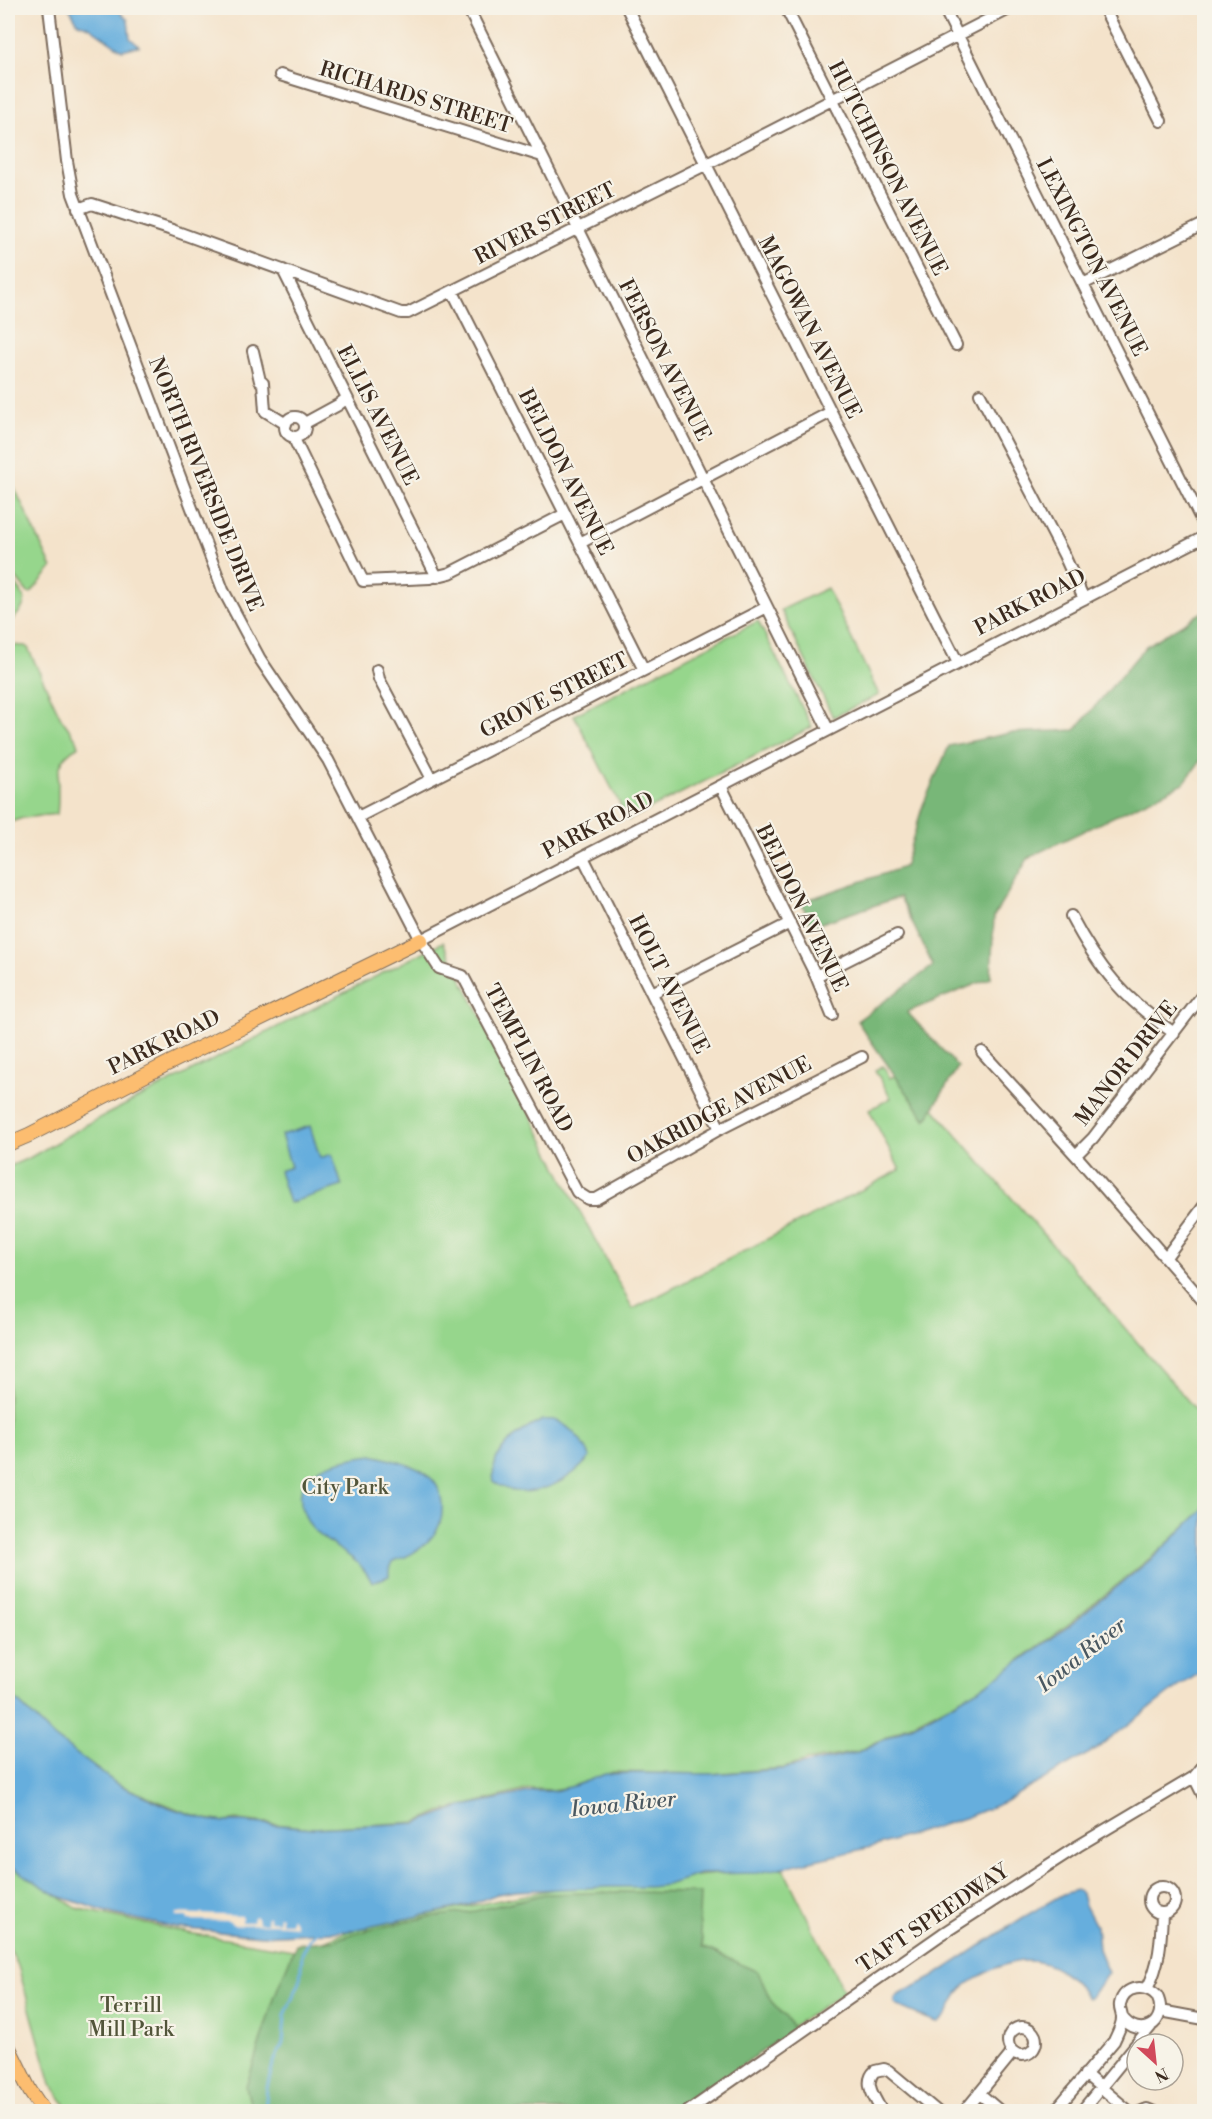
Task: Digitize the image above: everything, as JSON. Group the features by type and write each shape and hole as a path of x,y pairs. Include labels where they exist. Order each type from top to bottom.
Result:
{"main road":[{"name":"PARK ROAD","path":"8,1144 421,940"},
{"path":"8,2046 30,2091 44,2112"}],"street":[{"name":"NORTH RIVERSIDE DRIVE","path":"49,8 73,194 224,590 256,651 328,760 421,940"},
{"name":"FERSON AVENUE","path":"468,8 828,729"},
{"name":"MAGOWAN AVENUE","path":"627,8 958,663"},
{"name":"HUTCHINSON AVENUE","path":"786,8 956,345"},
{"name":"LEXINGTON AVENUE","path":"944,8 1204,525"},
{"name":"RIVER STREET","path":"78,209 92,204 172,230 401,313 414,311 1011,8"},
{"path":"1104,8 1161,121"},
{"name":"RICHARDS STREET","path":"280,75 542,156"},
{"path":"1083,284 1204,224"},
{"name":"ELLIS AVENUE","path":"283,270 437,577"},
{"name":"BELDON AVENUE","path":"453,292 644,670"},
{"path":"253,351 260,381 263,383 265,411 285,424"},
{"path":"980,394 1064,555 1084,599"},
{"path":"305,423 347,398"},
{"path":"580,543 831,412"},
{"path":"295,437 286,432 285,424 288,419 300,418 305,423"},
{"path":"295,437 304,432 305,423"},
{"path":"295,437 363,581 437,577 450,573 565,514"},
{"name":"PARK ROAD","path":"421,940 1204,537"},
{"name":"GROVE STREET","path":"358,817 767,607"},
{"path":"377,670 379,679 432,779"},
{"name":"BELDON AVENUE","path":"721,786 816,976 832,1015"},
{"name":"HOLT AVENUE","path":"583,857 720,1130"},
{"path":"1071,916 1095,957 1115,984 1139,1008 1174,1033"},
{"path":"652,993 790,923"},
{"path":"816,976 897,935"},
{"name":"TEMPLIN ROAD","path":"421,940 439,968 463,976 577,1192 588,1199 596,1199"},
{"name":"MANOR DRIVE","path":"1076,1155 1093,1138 1204,993"},
{"path":"982,1052 1076,1155 1204,1302"},
{"name":"OAKRIDGE AVENUE","path":"596,1199 720,1130 862,1057"},
{"path":"1166,1257 1204,1206"},
{"name":"TAFT SPEEDWAY","path":"687,2112 942,1934 1078,1846 1194,1777 1204,1765"},
{"path":"1194,1777 1204,1797"},
{"path":"1147,1989 1155,1974 1160,1953 1162,1913"},
{"path":"1054,2112 1114,2041 1122,2017 1120,2010 1123,1997 1134,1988 1147,1989 1157,1996 1161,2011 1157,2020 1081,2112"},
{"path":"1161,2011 1204,2019"},
{"path":"1122,2017 1132,2027 1152,2025"},
{"path":"964,2112 1013,2052"},
{"path":"882,2112 869,2085 871,2074 879,2069 889,2071 938,2112"},
{"path":"1085,2074 1130,2112"},
{"path":"979,2093 1001,2112"},
{"path":"1140,2112 1147,2109 1154,2112"}],"green space":[{"path":"8,474 52,568 31,593 28,593 8,568"},
{"path":"8,575 23,594 24,605 8,624"},
{"path":"827,588 879,695 833,717 781,610"},
{"path":"1204,611 1204,756 1184,783 1029,857 994,916 991,978 907,1012 958,1067 926,1120 857,1021 933,966 900,897 812,926 801,902 904,867 923,805 949,746 1010,733 1075,730 1146,646"},
{"path":"758,621 812,727 628,820 574,715"},
{"path":"8,645 28,648 61,718 79,746 63,759 60,767 57,814 23,818 8,823"},
{"name":"City Park","path":"443,942 581,1214 633,1309 900,1170 869,1110 891,1098 875,1070 883,1066 890,1078 902,1072 1204,1419 1204,1509 1159,1551 1069,1624 1022,1658 1009,1671 970,1694 857,1752 806,1761 784,1768 709,1774 613,1772 571,1787 552,1790 530,1789 440,1812 417,1822 312,1828 206,1819 117,1784 54,1737 8,1692 8,1167"},
{"name":"Terrill Mill Park","path":"8,1863 76,1908 188,1933 299,1951 349,1931 554,1889 783,1868 844,1992 665,2111 70,2111 51,2084 18,1966 8,1945"},
{"path":"700,1893 699,1919 703,1947 758,1972 771,2001 794,2029 677,2111 252,2111 246,2087 275,1995 296,1944 335,1940 387,1926 475,1911 545,1894"}],"water":[{"path":"69,8 121,8 121,14 128,20 130,38 139,46 122,50 89,27 78,23"},
{"path":"310,1126 320,1158 332,1154 342,1186 289,1203 279,1171 291,1167 281,1135"},
{"path":"543,1420 555,1420 562,1423 581,1441 590,1457 570,1475 546,1488 519,1491 506,1489 494,1482 493,1471 500,1452 524,1430"},
{"path":"372,1455 406,1464 426,1474 440,1492 442,1509 439,1527 428,1541 412,1553 393,1562 389,1568 389,1576 372,1583 367,1573 353,1559 310,1526 302,1507 301,1493 304,1483 322,1468 347,1459"},
{"name":"Iowa River","path":"1204,1509 1204,1670 1168,1694 1098,1748 1004,1802 967,1817 876,1846 758,1873 700,1874 667,1885 650,1887 515,1891 497,1894 469,1905 349,1931 262,1936 177,1928 113,1914 58,1896 8,1865 8,1692 54,1737 117,1784 171,1808 208,1820 225,1822 313,1828 417,1823 460,1807 533,1791 554,1791 605,1774 712,1774 783,1769 856,1753 925,1719 987,1684 1069,1626 1155,1556"},
{"path":"1076,1890 1082,1894 1096,1926 1098,1949 1108,1973 1090,1998 1065,1974 1040,1962 1027,1961 998,1967 969,1983 956,1996 948,2013 938,2022 895,2004 895,1998 900,1994 933,1977 1022,1918 1063,1894"}],"pier":[{"path":"176,1913 242,1916 242,1922 252,1922 254,1916 257,1917 258,1923 266,1923 267,1917 269,1921 278,1922 281,1916 281,1923 290,1923 292,1917 297,1926 234,1925 228,1921 188,1920 187,1917 176,1917"}],"waterway":[{"path":"265,2112 267,2088 273,2064 283,2043 285,2015 300,1981 302,1954 309,1940 316,1933"}]}
